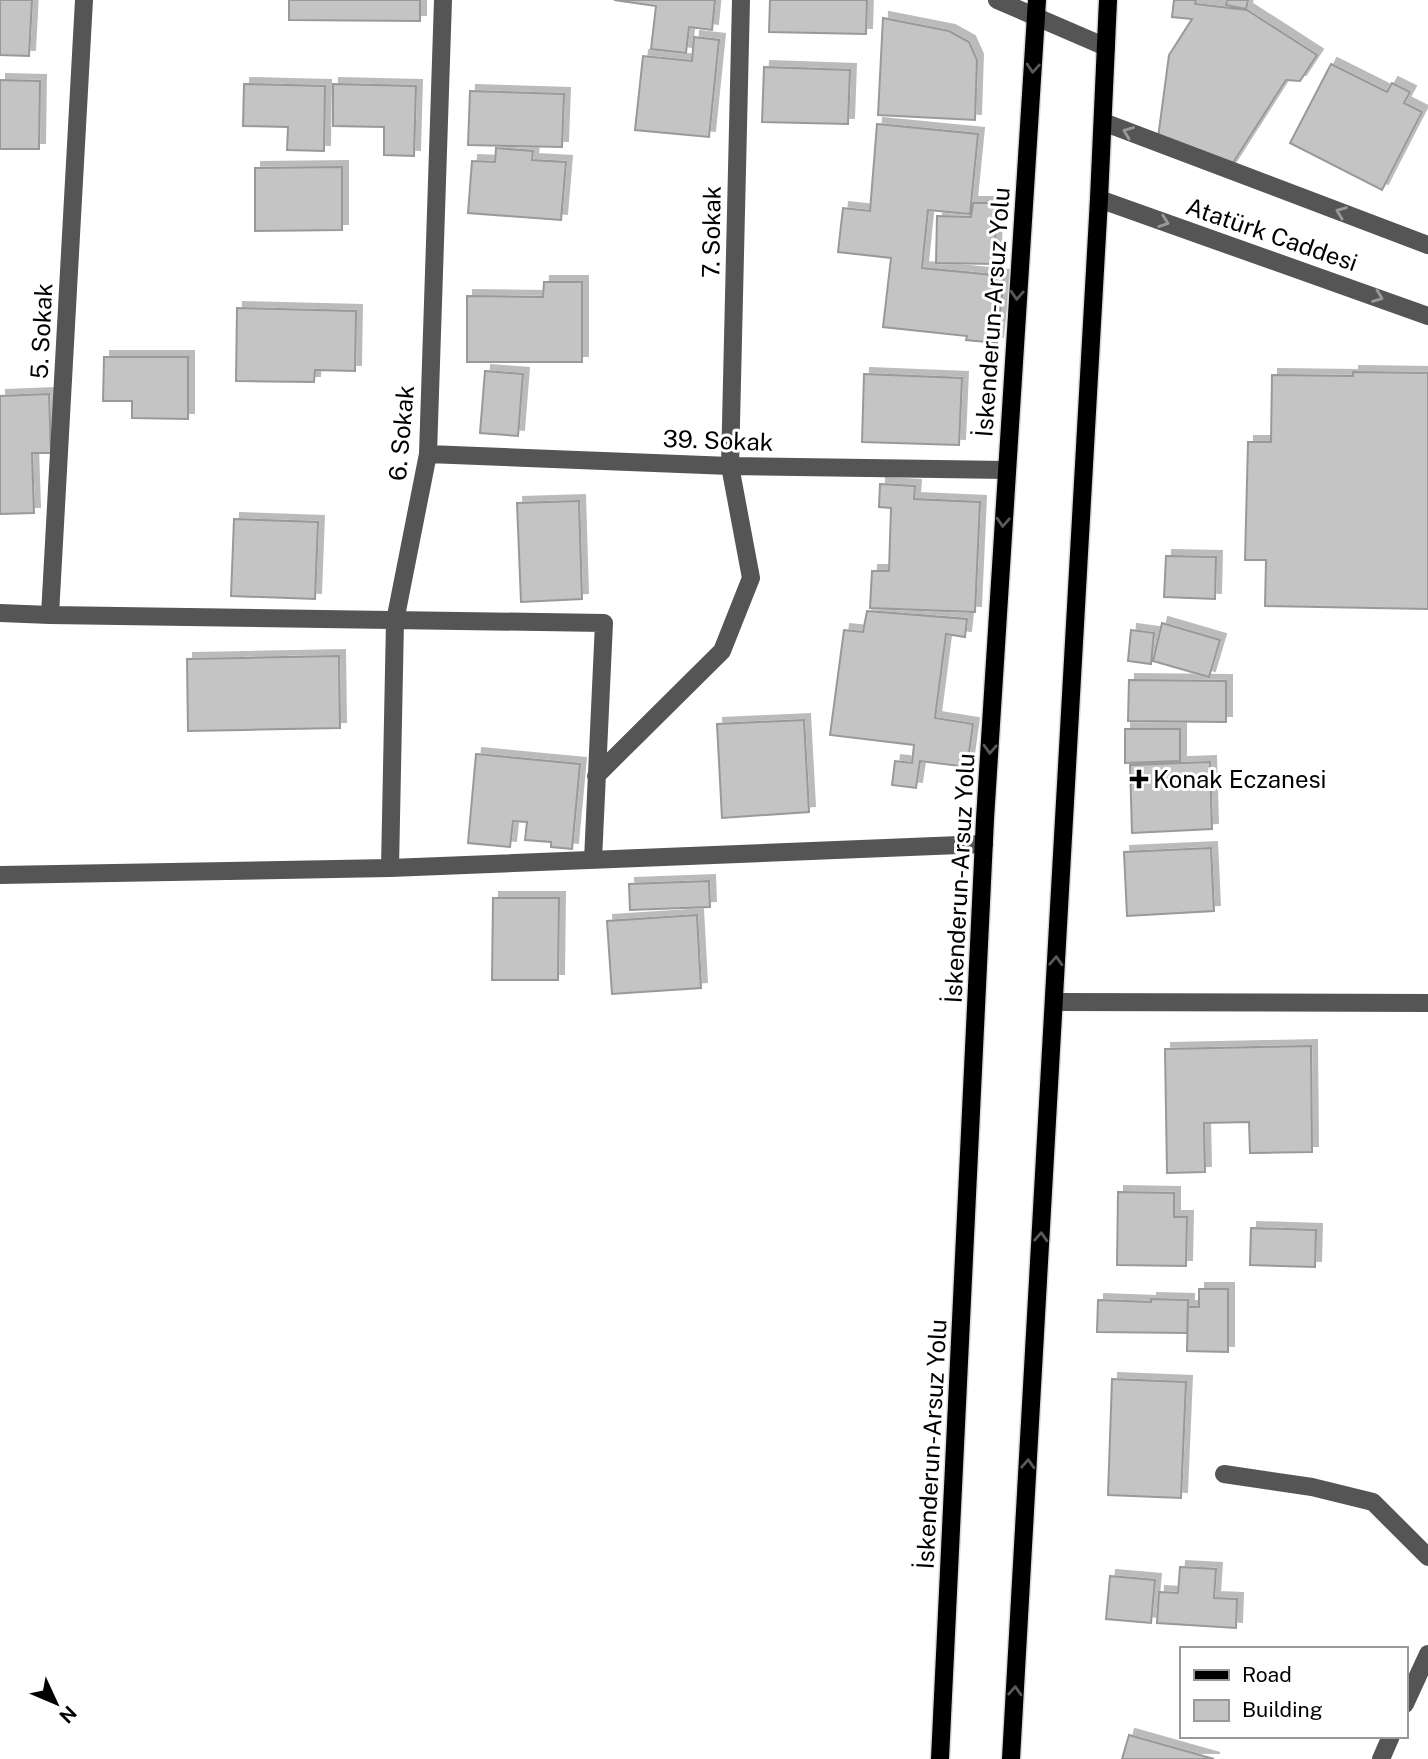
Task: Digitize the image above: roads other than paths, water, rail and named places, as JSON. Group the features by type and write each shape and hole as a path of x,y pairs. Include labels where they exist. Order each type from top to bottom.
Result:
{"main road":[{"path":"1011,1759 1108,0"},
{"name":"İskenderun-Arsuz Yolu","path":"940,1759 984,844 1037,8"}],"street":[{"name":"5. Sokak","path":"50,615 84,0"},
{"name":"6. Sokak","path":"390,868 395,621 428,454 443,0"},
{"name":"7. Sokak","path":"596,776 722,651 751,578 730,466 741,0"},
{"path":"997,0 1037,8 1106,47"},
{"path":"1103,122 1428,245"},
{"name":"Atatürk Caddesi","path":"1099,199 1428,316"},
{"name":"39. Sokak","path":"428,454 730,466 1007,470"},
{"path":"0,613 604,623 593,860"},
{"path":"0,875 390,868 984,844"},
{"path":"1054,1002 1428,1003"},
{"path":"1224,1474 1312,1487 1373,1502 1428,1557"},
{"path":"1407,1700 1428,1654"},
{"path":"1381,1759 1390,1738"}],"place":[{"name":"Konak Eczanesi","path":"1139,779"}]}
